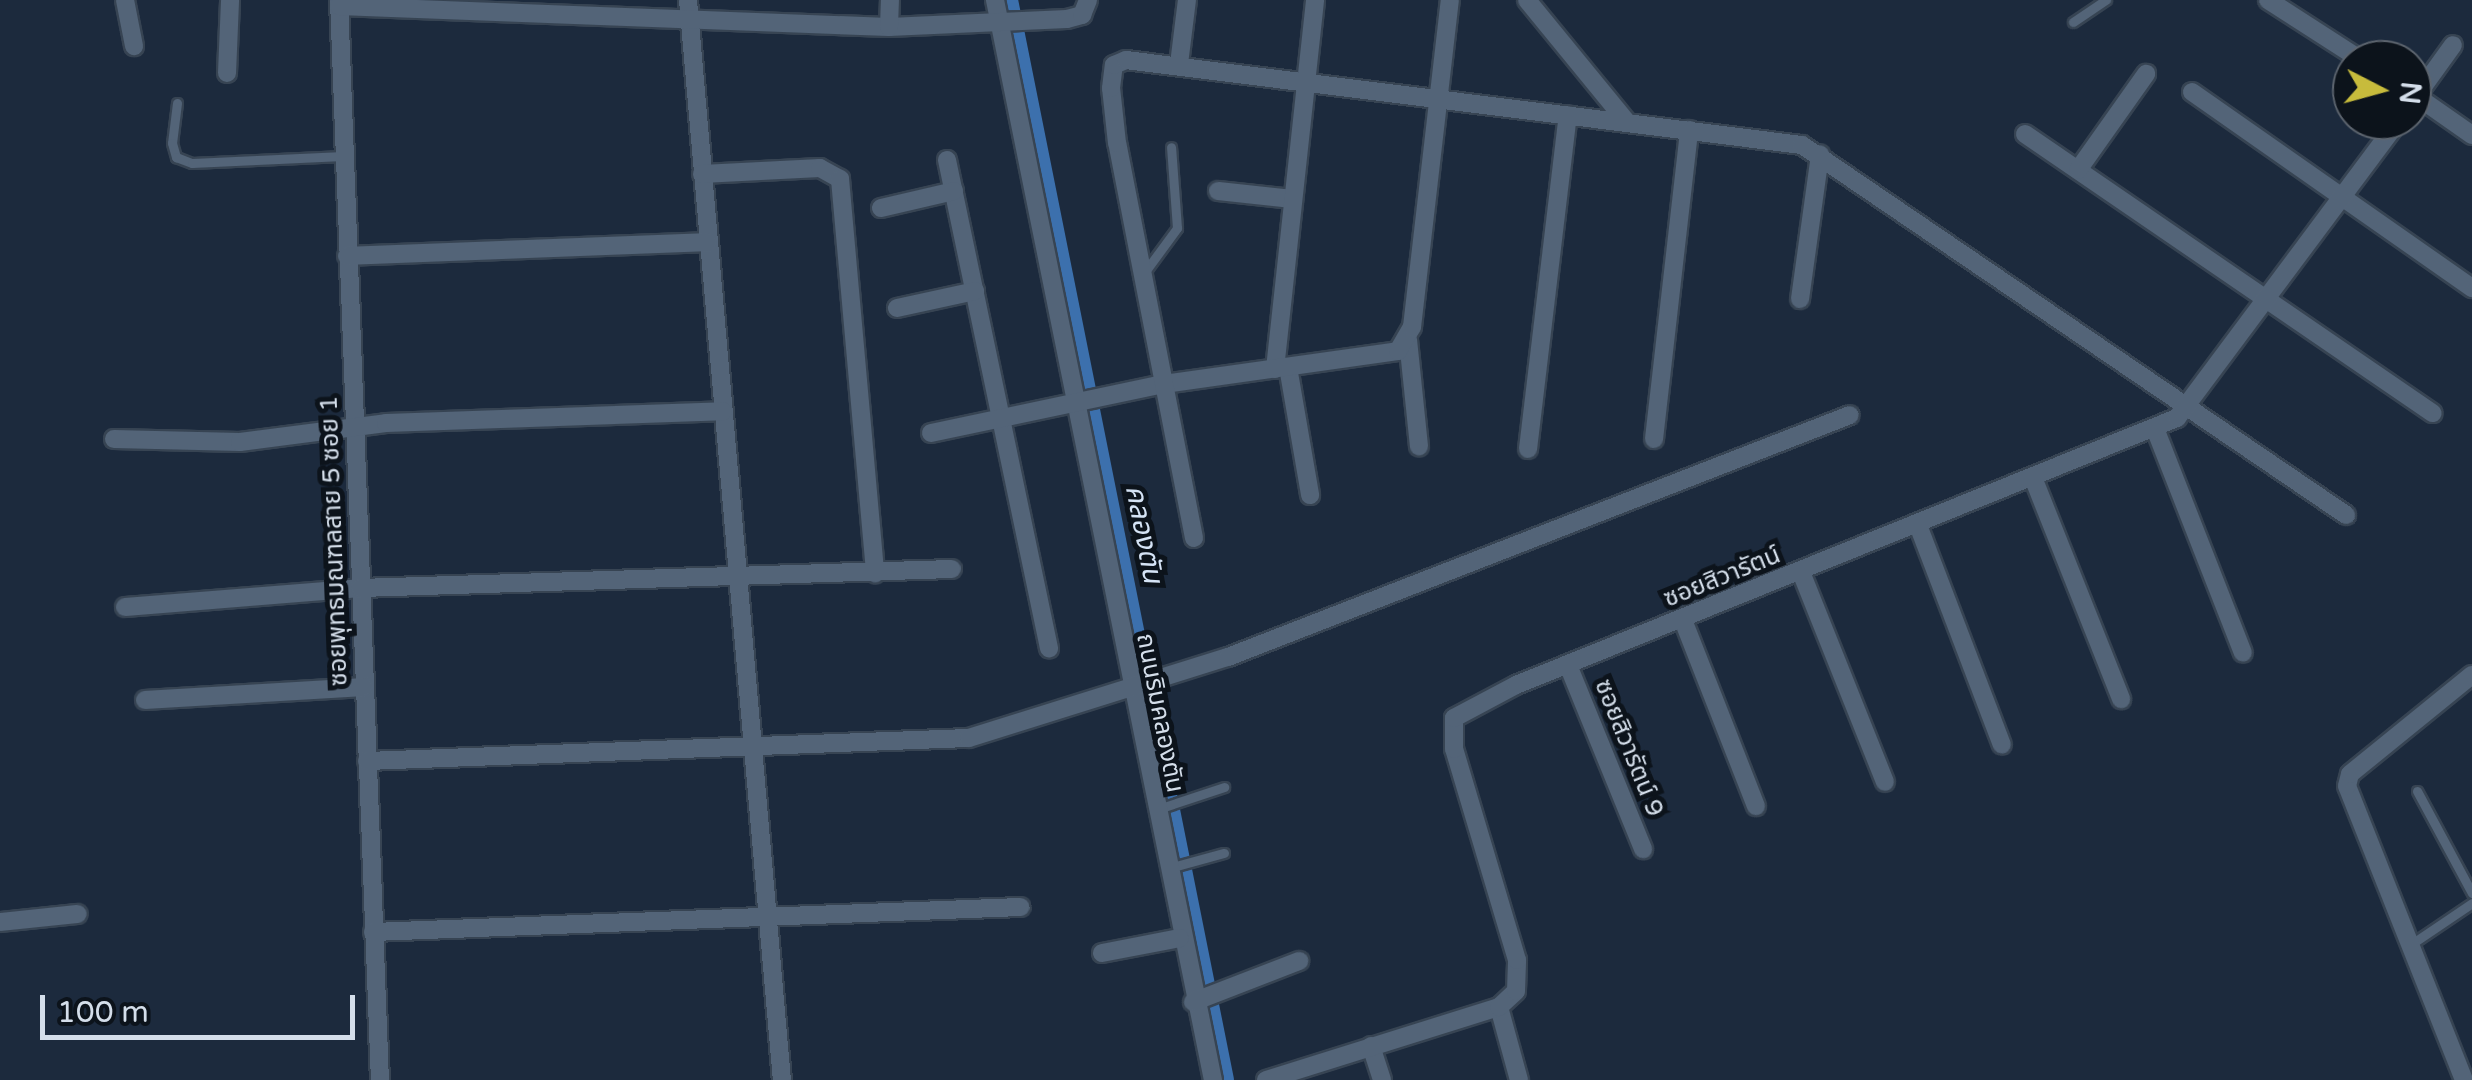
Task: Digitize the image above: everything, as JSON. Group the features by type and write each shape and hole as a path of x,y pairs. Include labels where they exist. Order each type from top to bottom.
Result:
{"street":[{"path":"125,0 134,46"},
{"path":"227,73 230,0"},
{"path":"688,0 782,1080"},
{"path":"889,28 890,0"},
{"name":"ถนนริมคลองตัน","path":"995,0 1004,24 1082,400 1180,938 1213,1080"},
{"path":"339,3 889,28 1042,21 1082,15 1088,0"},
{"path":"1179,64 1187,0"},
{"path":"1310,495 1282,368 1293,200 1315,0"},
{"path":"1420,446 1408,340 1450,0"},
{"path":"1526,0 1626,121"},
{"path":"2268,0 2332,41"},
{"name":"ซอยพุทธมณฑลสาย 5 ซอย 1","path":"339,3 380,1080"},
{"path":"2432,72 2453,45"},
{"path":"1194,538 1117,143 1114,65 1179,64 1306,80 1689,130 1820,154 2346,515"},
{"path":"2078,170 2146,74"},
{"path":"2192,92 2472,288"},
{"path":"2432,109 2472,135"},
{"path":"1528,449 1568,114"},
{"path":"1654,439 1689,130"},
{"path":"2025,134 2433,413"},
{"name":"ซอยสิวารัตน์","path":"1499,1008 1516,991 1517,960 1450,730 1469,706 2156,431 2188,408 2270,302 2386,140"},
{"path":"1800,300 1820,154"},
{"path":"947,160 1049,648"},
{"path":"702,174 820,168 840,180 875,573"},
{"path":"880,208 954,191"},
{"path":"1218,191 1293,200"},
{"path":"347,256 708,242"},
{"path":"897,308 976,291"},
{"path":"931,434 1164,384 1398,351 1408,340"},
{"path":"114,439 240,442 355,428 723,410"},
{"path":"367,761 970,738 1354,609 1850,415"},
{"path":"2156,431 2243,653"},
{"path":"2034,480 2122,700"},
{"path":"1918,525 2002,745"},
{"path":"125,607 360,588 952,569"},
{"path":"1801,572 1885,782"},
{"path":"1683,620 1756,806"},
{"name":"ซอยสิวารัตน์ 9","path":"1568,664 1643,849"},
{"path":"2464,1080 2347,786 2350,774 2472,674"},
{"path":"145,700 364,687"},
{"path":"373,932 1021,908"},
{"path":"0,922 78,914"},
{"path":"1102,952 1180,938"},
{"path":"1197,1001 1298,961"},
{"path":"1266,1080 1499,1008 1519,1080"},
{"path":"1371,1046 1382,1080"}],"lane":[{"path":"2073,22 2106,0"},
{"path":"177,103 172,143 176,157 192,163 343,156"},
{"path":"1143,273 1177,228 1171,147"},
{"path":"1157,809 1224,787"},
{"path":"2417,791 2472,893"},
{"path":"1169,868 1224,853"},
{"path":"2410,945 2472,903"}],"waterway":[{"name":"คลองตัน","path":"1007,0 1223,1080"}]}
